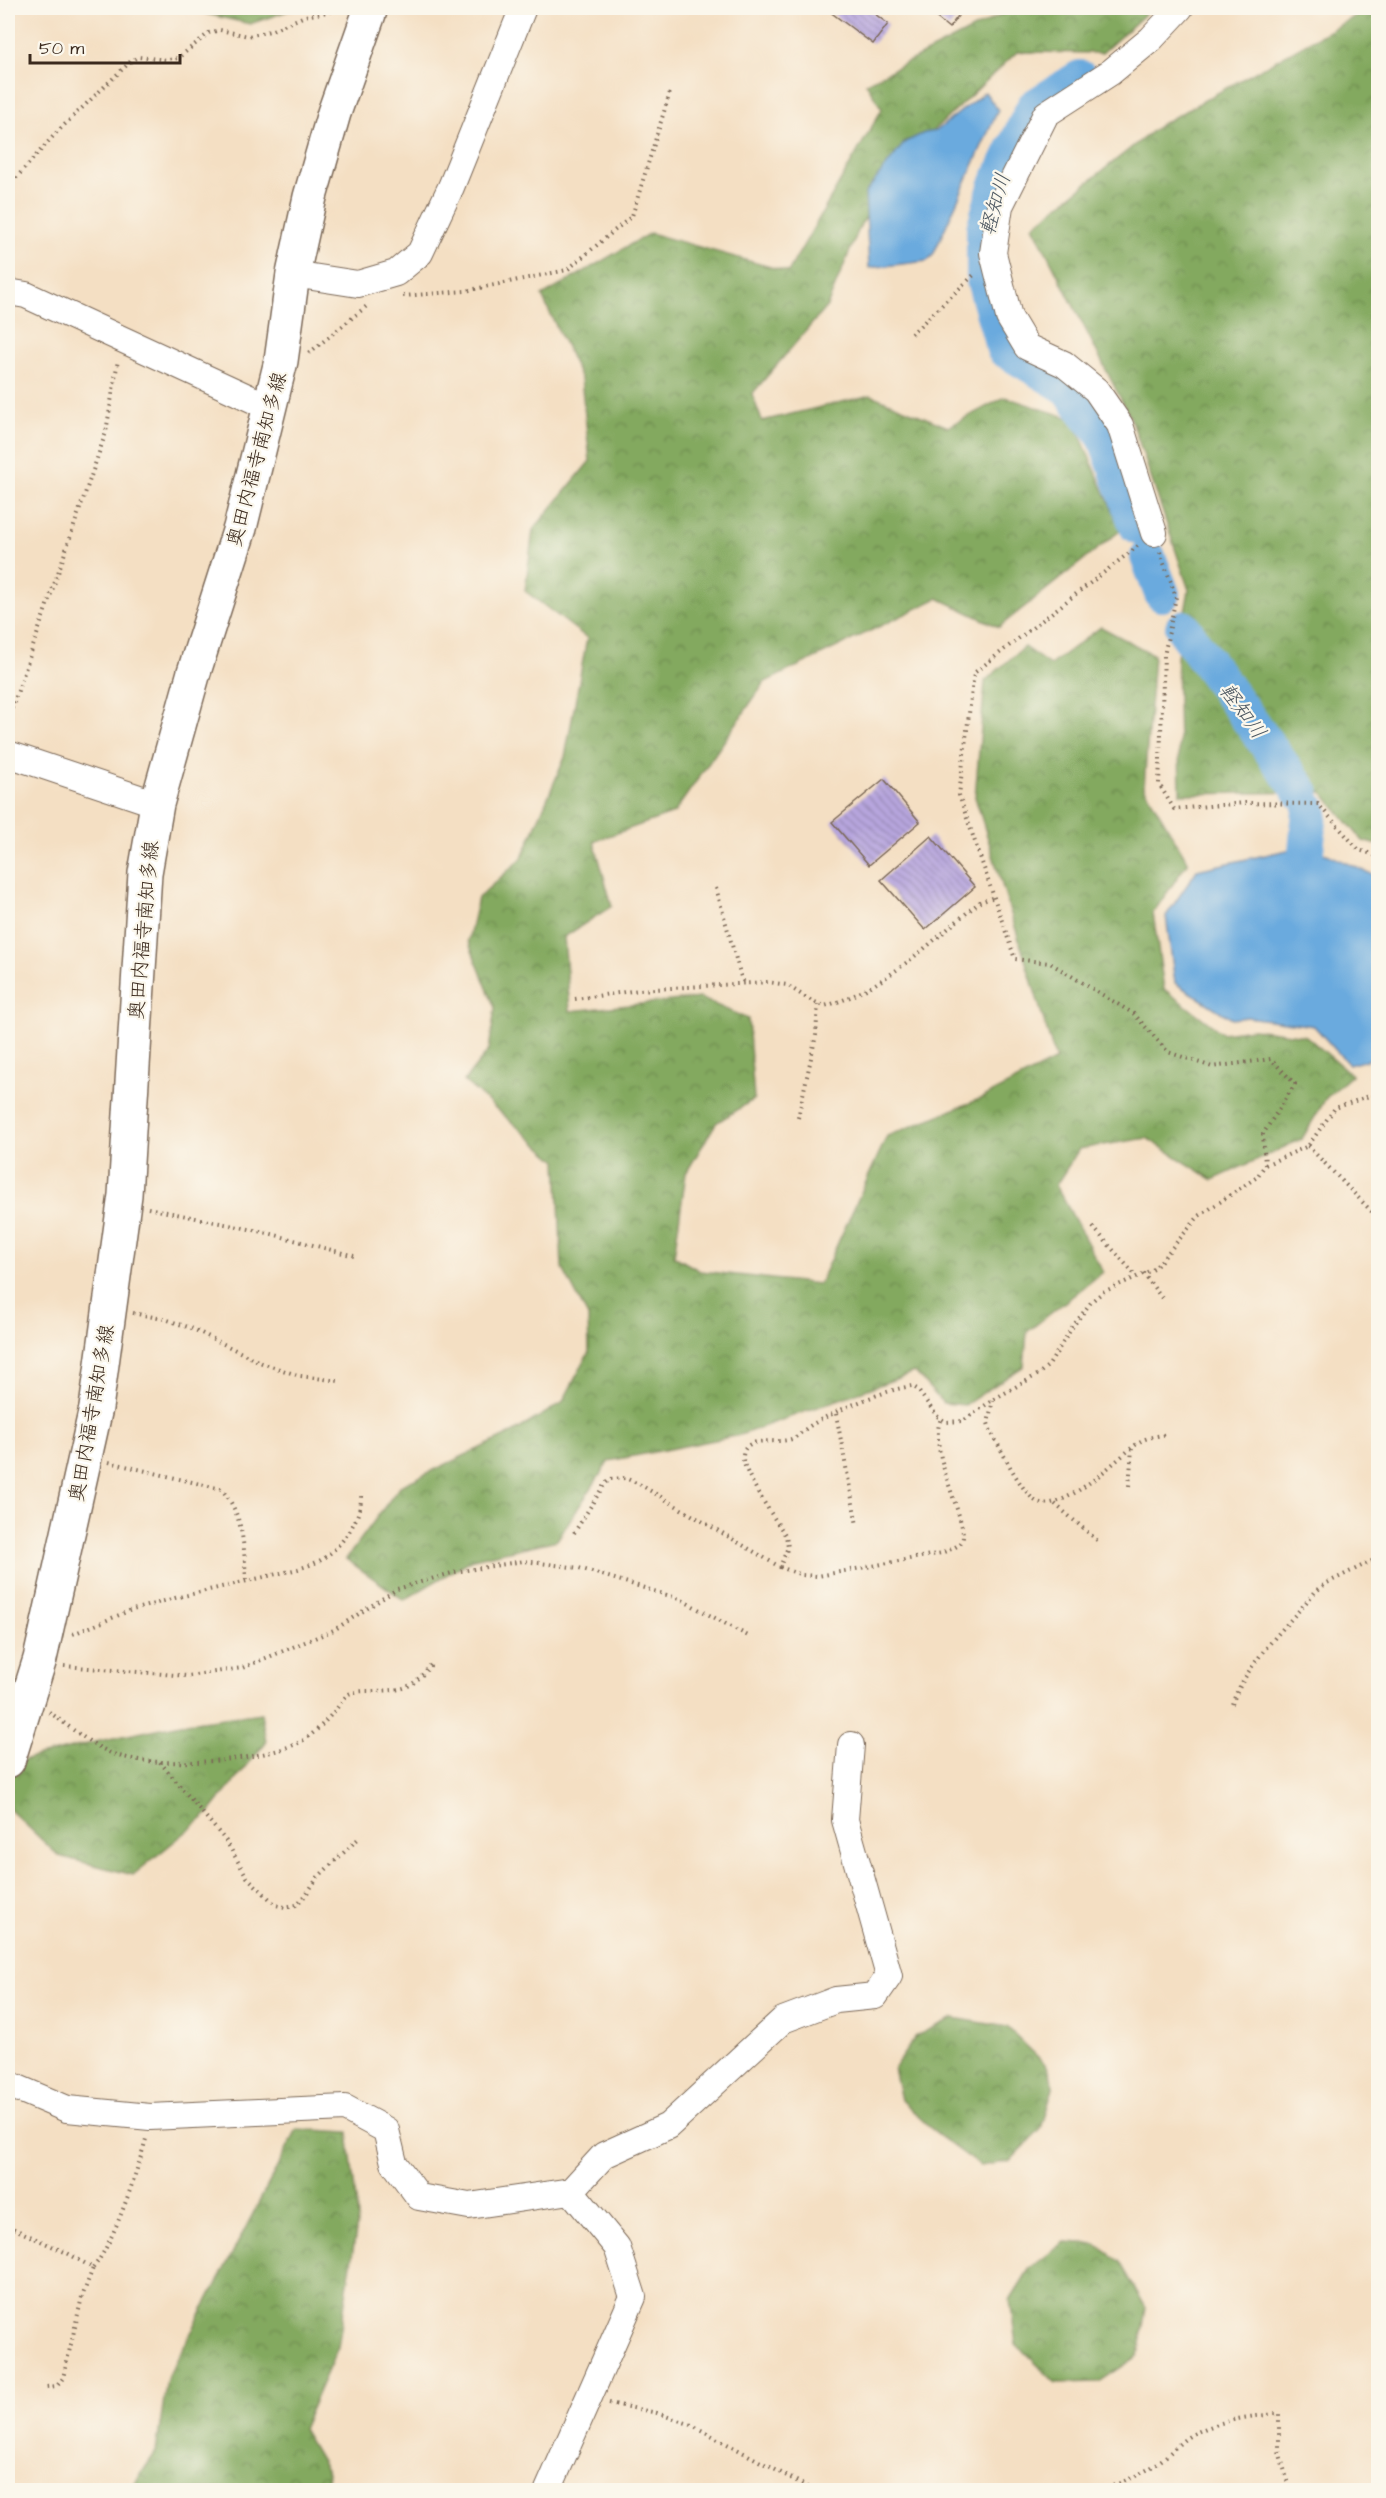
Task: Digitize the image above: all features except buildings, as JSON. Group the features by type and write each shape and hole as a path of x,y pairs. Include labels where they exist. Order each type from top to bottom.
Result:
{"main road":[{"name":"奥田内福寺南知多線","path":"8,1761 43,1646 96,1408 124,1203 145,873 157,804 194,672 240,528 281,361 293,274 310,197 334,113 371,8"}],"street":[{"path":"293,274 358,284 396,273 420,253 451,187 523,8"},
{"path":"1154,533 1120,425 1096,390 1064,364 1027,347 1009,317 993,253 1000,207 1046,114 1112,72 1151,39 1180,8"},
{"path":"8,292 26,295 269,406"},
{"path":"8,754 157,804"},
{"path":"8,2085 67,2109 150,2117 345,2108 386,2130 394,2163 418,2197 469,2205 571,2191 604,2155 668,2126 783,2020 836,2000 875,1996 889,1976 845,1820 852,1745"},
{"path":"548,2490 633,2296 617,2247 571,2191"}],"path":[{"path":"8,187 57,132 131,61 138,57 169,60 178,58 209,33 220,30 248,36 270,31 304,16 354,8"},
{"path":"400,296 465,291 567,270 632,216 671,89"},
{"path":"911,334 989,261 995,260"},
{"path":"281,361 308,354 369,305"},
{"path":"8,720 106,432 121,339"},
{"path":"1265,1165 1263,1134 1295,1084 1271,1059 1212,1067 1168,1052 1134,1014 1050,963 1015,959 959,795 974,673 1154,533 1176,597 1164,656 1159,784 1174,809 1245,803 1318,804 1359,850 1378,856"},
{"path":"716,888 741,977 745,984"},
{"path":"575,999 639,990 768,982 788,985 824,1006 859,994 893,972 980,902 994,897"},
{"path":"798,1118 816,1035 818,1003"},
{"path":"780,1567 788,1547 786,1536 743,1466 744,1449 749,1444 756,1441 774,1443 788,1440 813,1424 874,1396 912,1386 941,1419 946,1422 963,1421 994,1399 1037,1375 1058,1353 1073,1326 1092,1301 1103,1292 1154,1269 1194,1221 1257,1177 1265,1165 1308,1146 1335,1107 1378,1093"},
{"path":"1308,1146 1378,1218"},
{"path":"124,1203 268,1233 354,1256"},
{"path":"1093,1227 1136,1276"},
{"path":"1143,1273 1164,1301"},
{"path":"110,1308 168,1320 191,1328 262,1363 300,1376 339,1381"},
{"path":"994,1399 988,1415 991,1432 1032,1498 1040,1503 1055,1503 1069,1496 1142,1441 1167,1434"},
{"path":"836,1414 857,1525"},
{"path":"574,1533 604,1485 610,1479 625,1478 780,1567 802,1575 818,1576 942,1553 962,1541 963,1533 950,1493 936,1434 941,1419"},
{"path":"1129,1486 1132,1449"},
{"path":"86,1456 221,1489 229,1498 241,1525 246,1580"},
{"path":"361,1496 361,1507 356,1519 346,1535 324,1558 298,1569 246,1580 129,1611 43,1646 63,1666 188,1676 242,1668 334,1630 397,1589 455,1572 524,1561 579,1568 680,1599 750,1638"},
{"path":"1055,1503 1098,1541"},
{"path":"1232,1704 1248,1671 1315,1592 1327,1583 1378,1558"},
{"path":"26,1704 46,1710 112,1754 131,1759 160,1761 225,1760 264,1754 297,1744 325,1722 348,1695 408,1688 421,1678 433,1662"},
{"path":"160,1761 226,1841 247,1877 276,1905 285,1907 296,1905 318,1877 359,1838"},
{"path":"46,2386 57,2386 63,2378 82,2297 93,2268 102,2257 141,2158 150,2117"},
{"path":"8,2226 67,2253 93,2268"},
{"path":"588,2397 605,2403 657,2413 692,2425 813,2490"},
{"path":"1102,2490 1131,2478 1164,2458 1176,2445 1194,2434 1236,2418 1279,2414 1279,2451 1290,2490"}],"green space":[{"path":"198,8 296,8 250,24 207,14"},
{"path":"1014,8 1152,8 1102,53 1017,52 931,133 861,224 827,306 752,394 762,421 871,395 948,427 1005,397 1073,419 1121,530 999,627 938,598 765,682 674,813 594,841 612,906 564,937 570,1011 700,998 748,1019 754,1099 716,1123 686,1173 674,1256 700,1271 819,1284 887,1136 982,1098 1056,1060 975,797 985,681 1024,647 1050,665 1101,627 1154,655 1144,787 1188,862 1153,913 1164,989 1222,1033 1253,1029 1306,1036 1352,1075 1326,1098 1302,1139 1213,1180 1147,1138 1079,1149 1056,1185 1103,1272 1027,1332 1024,1366 965,1405 943,1403 915,1372 740,1435 609,1461 557,1540 473,1559 404,1600 346,1559 400,1486 514,1432 562,1403 589,1352 588,1317 562,1267 557,1161 464,1081 489,1050 495,1008 468,941 478,898 522,858 565,757 587,638 525,591 533,530 590,461 581,379 542,296 650,233 788,272 882,109 866,83"},
{"path":"1370,8 1378,8 1378,845 1363,841 1322,792 1180,794 1177,656 1189,590 1132,421 1033,226 1160,125"},
{"path":"261,1713 266,1742 208,1814 133,1875 59,1856 9,1809 8,1780 23,1760 186,1723"},
{"path":"953,2018 1007,2027 1045,2064 1054,2085 1041,2129 1010,2161 981,2166 938,2135 901,2100 894,2068 916,2036"},
{"path":"297,2129 348,2132 358,2218 338,2347 302,2429 328,2473 326,2490 130,2490 156,2452 167,2379"},
{"path":"1065,2242 1096,2244 1120,2262 1146,2308 1138,2356 1099,2382 1056,2383 1016,2344 1010,2300 1030,2268"}],"water":[{"path":"985,92 998,110 933,255 927,261 869,268 865,193 905,142 924,133 936,131"},
{"path":"1292,849 1327,854 1378,877 1378,1057 1349,1065 1314,1026 1247,1017 1232,1019 1175,983 1166,916 1197,870"}],"waterway":[{"name":"軽知川","path":"1080,78 1034,107 996,187 984,229 984,280 1004,349 1067,387 1105,437 1137,526"},
{"name":"軽知川","path":"1148,557 1162,594"},
{"name":"軽知川","path":"1183,628 1302,793"},
{"name":"軽知川","path":"1306,851 1310,811"}]}
